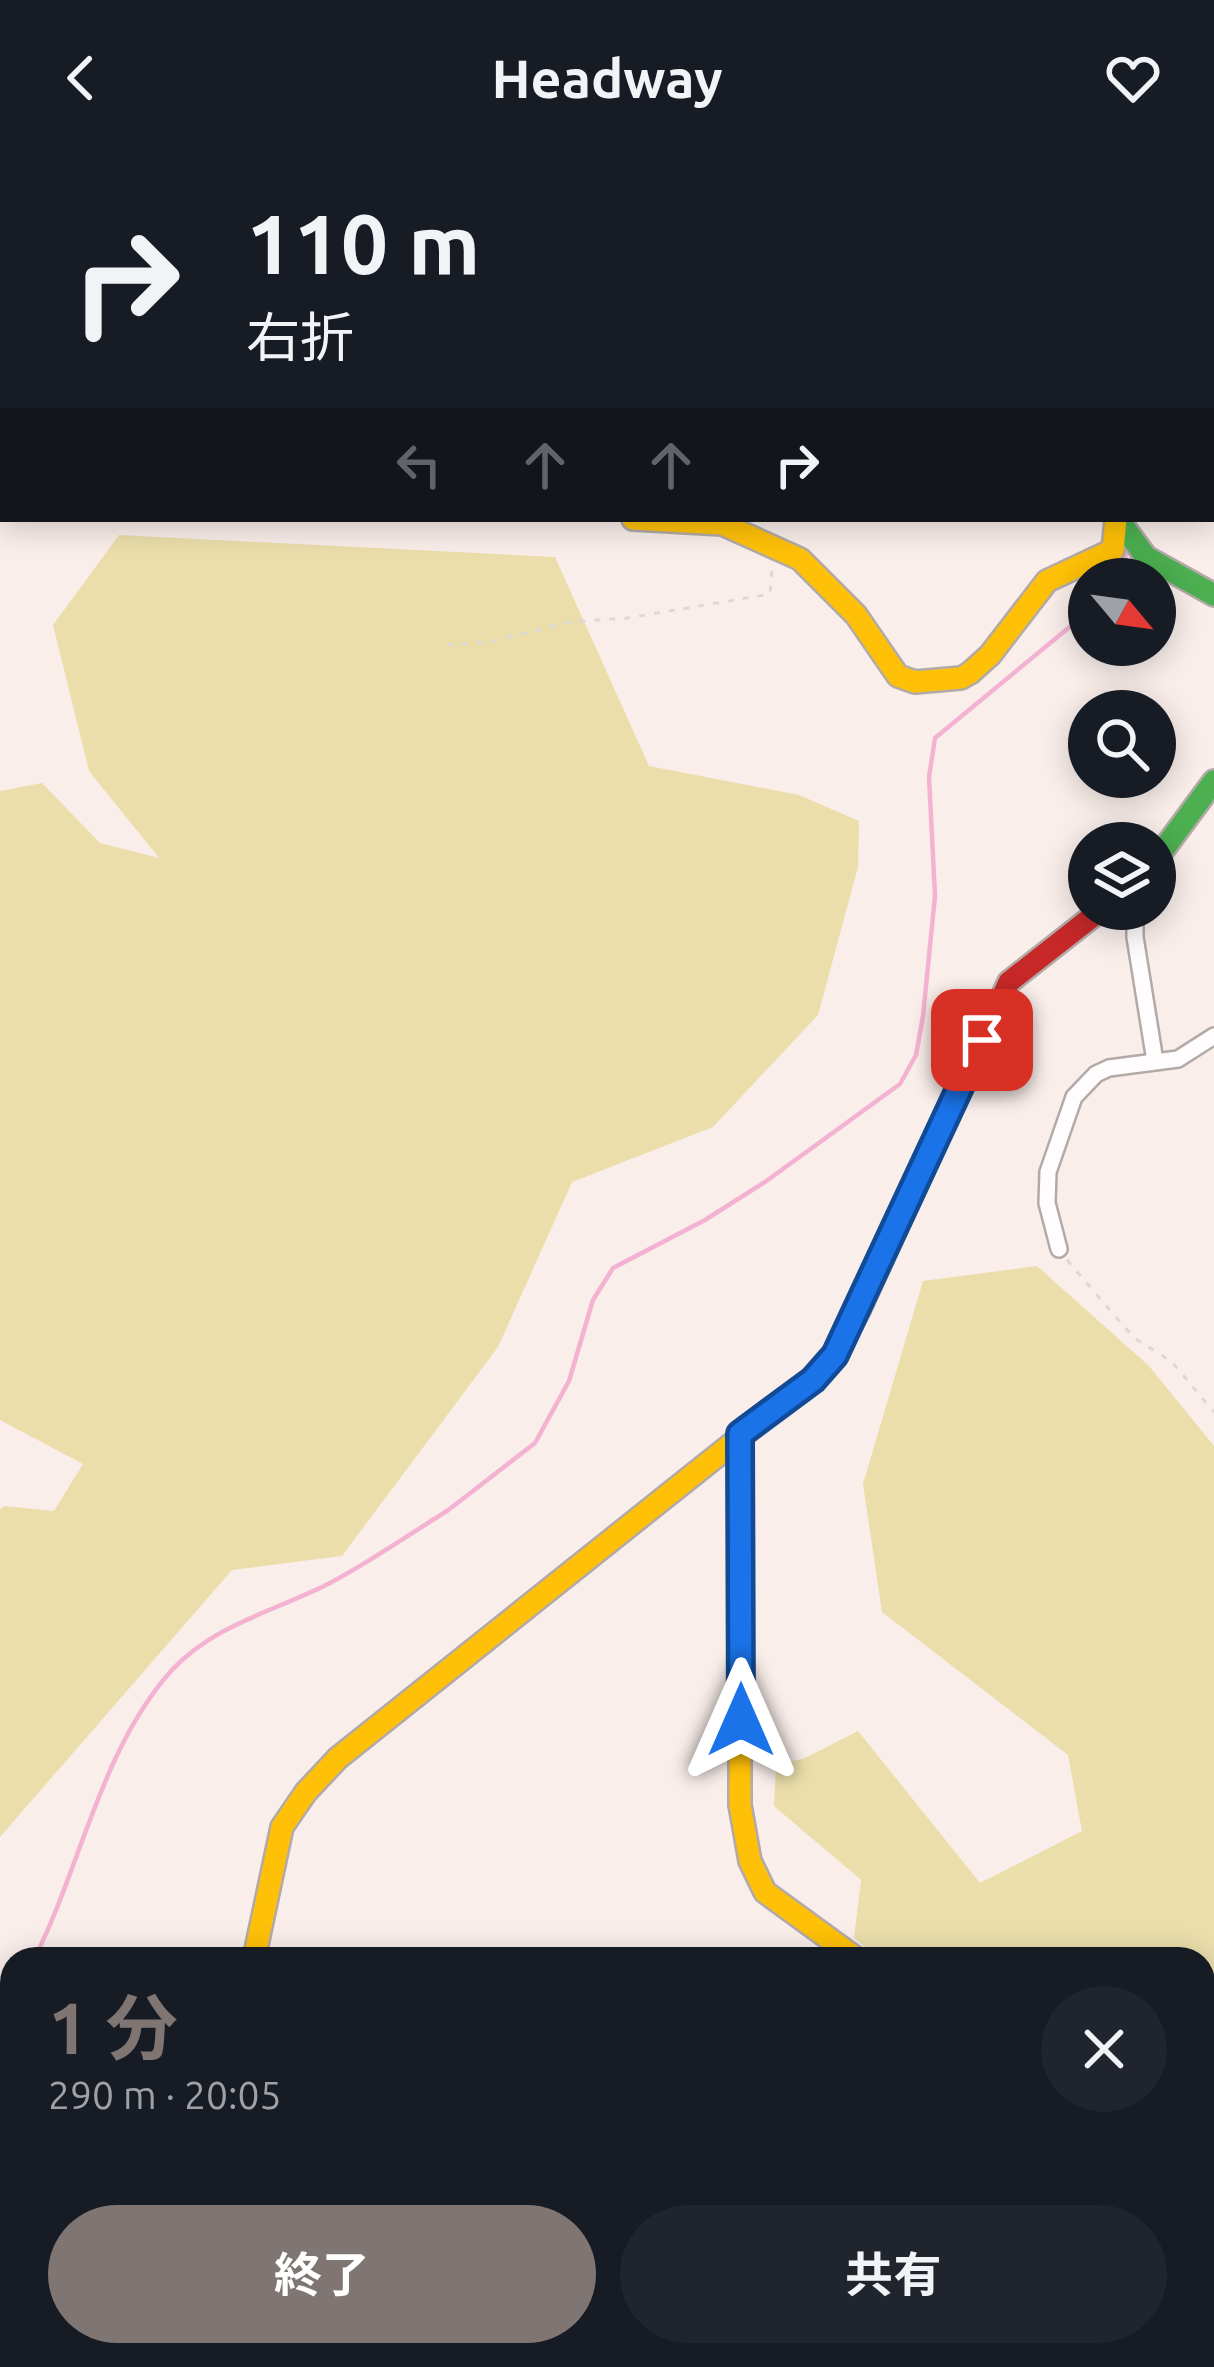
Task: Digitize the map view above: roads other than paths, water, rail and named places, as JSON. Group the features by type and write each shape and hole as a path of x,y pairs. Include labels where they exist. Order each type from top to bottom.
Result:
{"street":[{"path":"687,522 722,524 806,563 840,604 856,615 898,676 915,682 961,678 980,664 1047,581 1113,550 1118,522"},
{"path":"1118,522 1136,549 1167,574 1214,595"},
{"path":"1176,833 1214,781"},
{"path":"257,1947 282,1827 338,1758 813,1380 835,1355 1009,982 1075,930"},
{"path":"1136,930 1155,1061"},
{"path":"1059,1249 1047,1203 1048,1172 1073,1096 1096,1073 1178,1059 1214,1036"},
{"path":"740,1434 740,1804 746,1848 755,1877 766,1892 841,1947"}],"waterway":[{"path":"1125,558 1127,551"},
{"path":"39,1947 126,1737 171,1671 206,1641 374,1557 447,1511 535,1443 569,1381 593,1300 613,1268 765,1182 900,1084 916,1055 923,1016 935,896 929,777 935,738 1068,628"}]}
